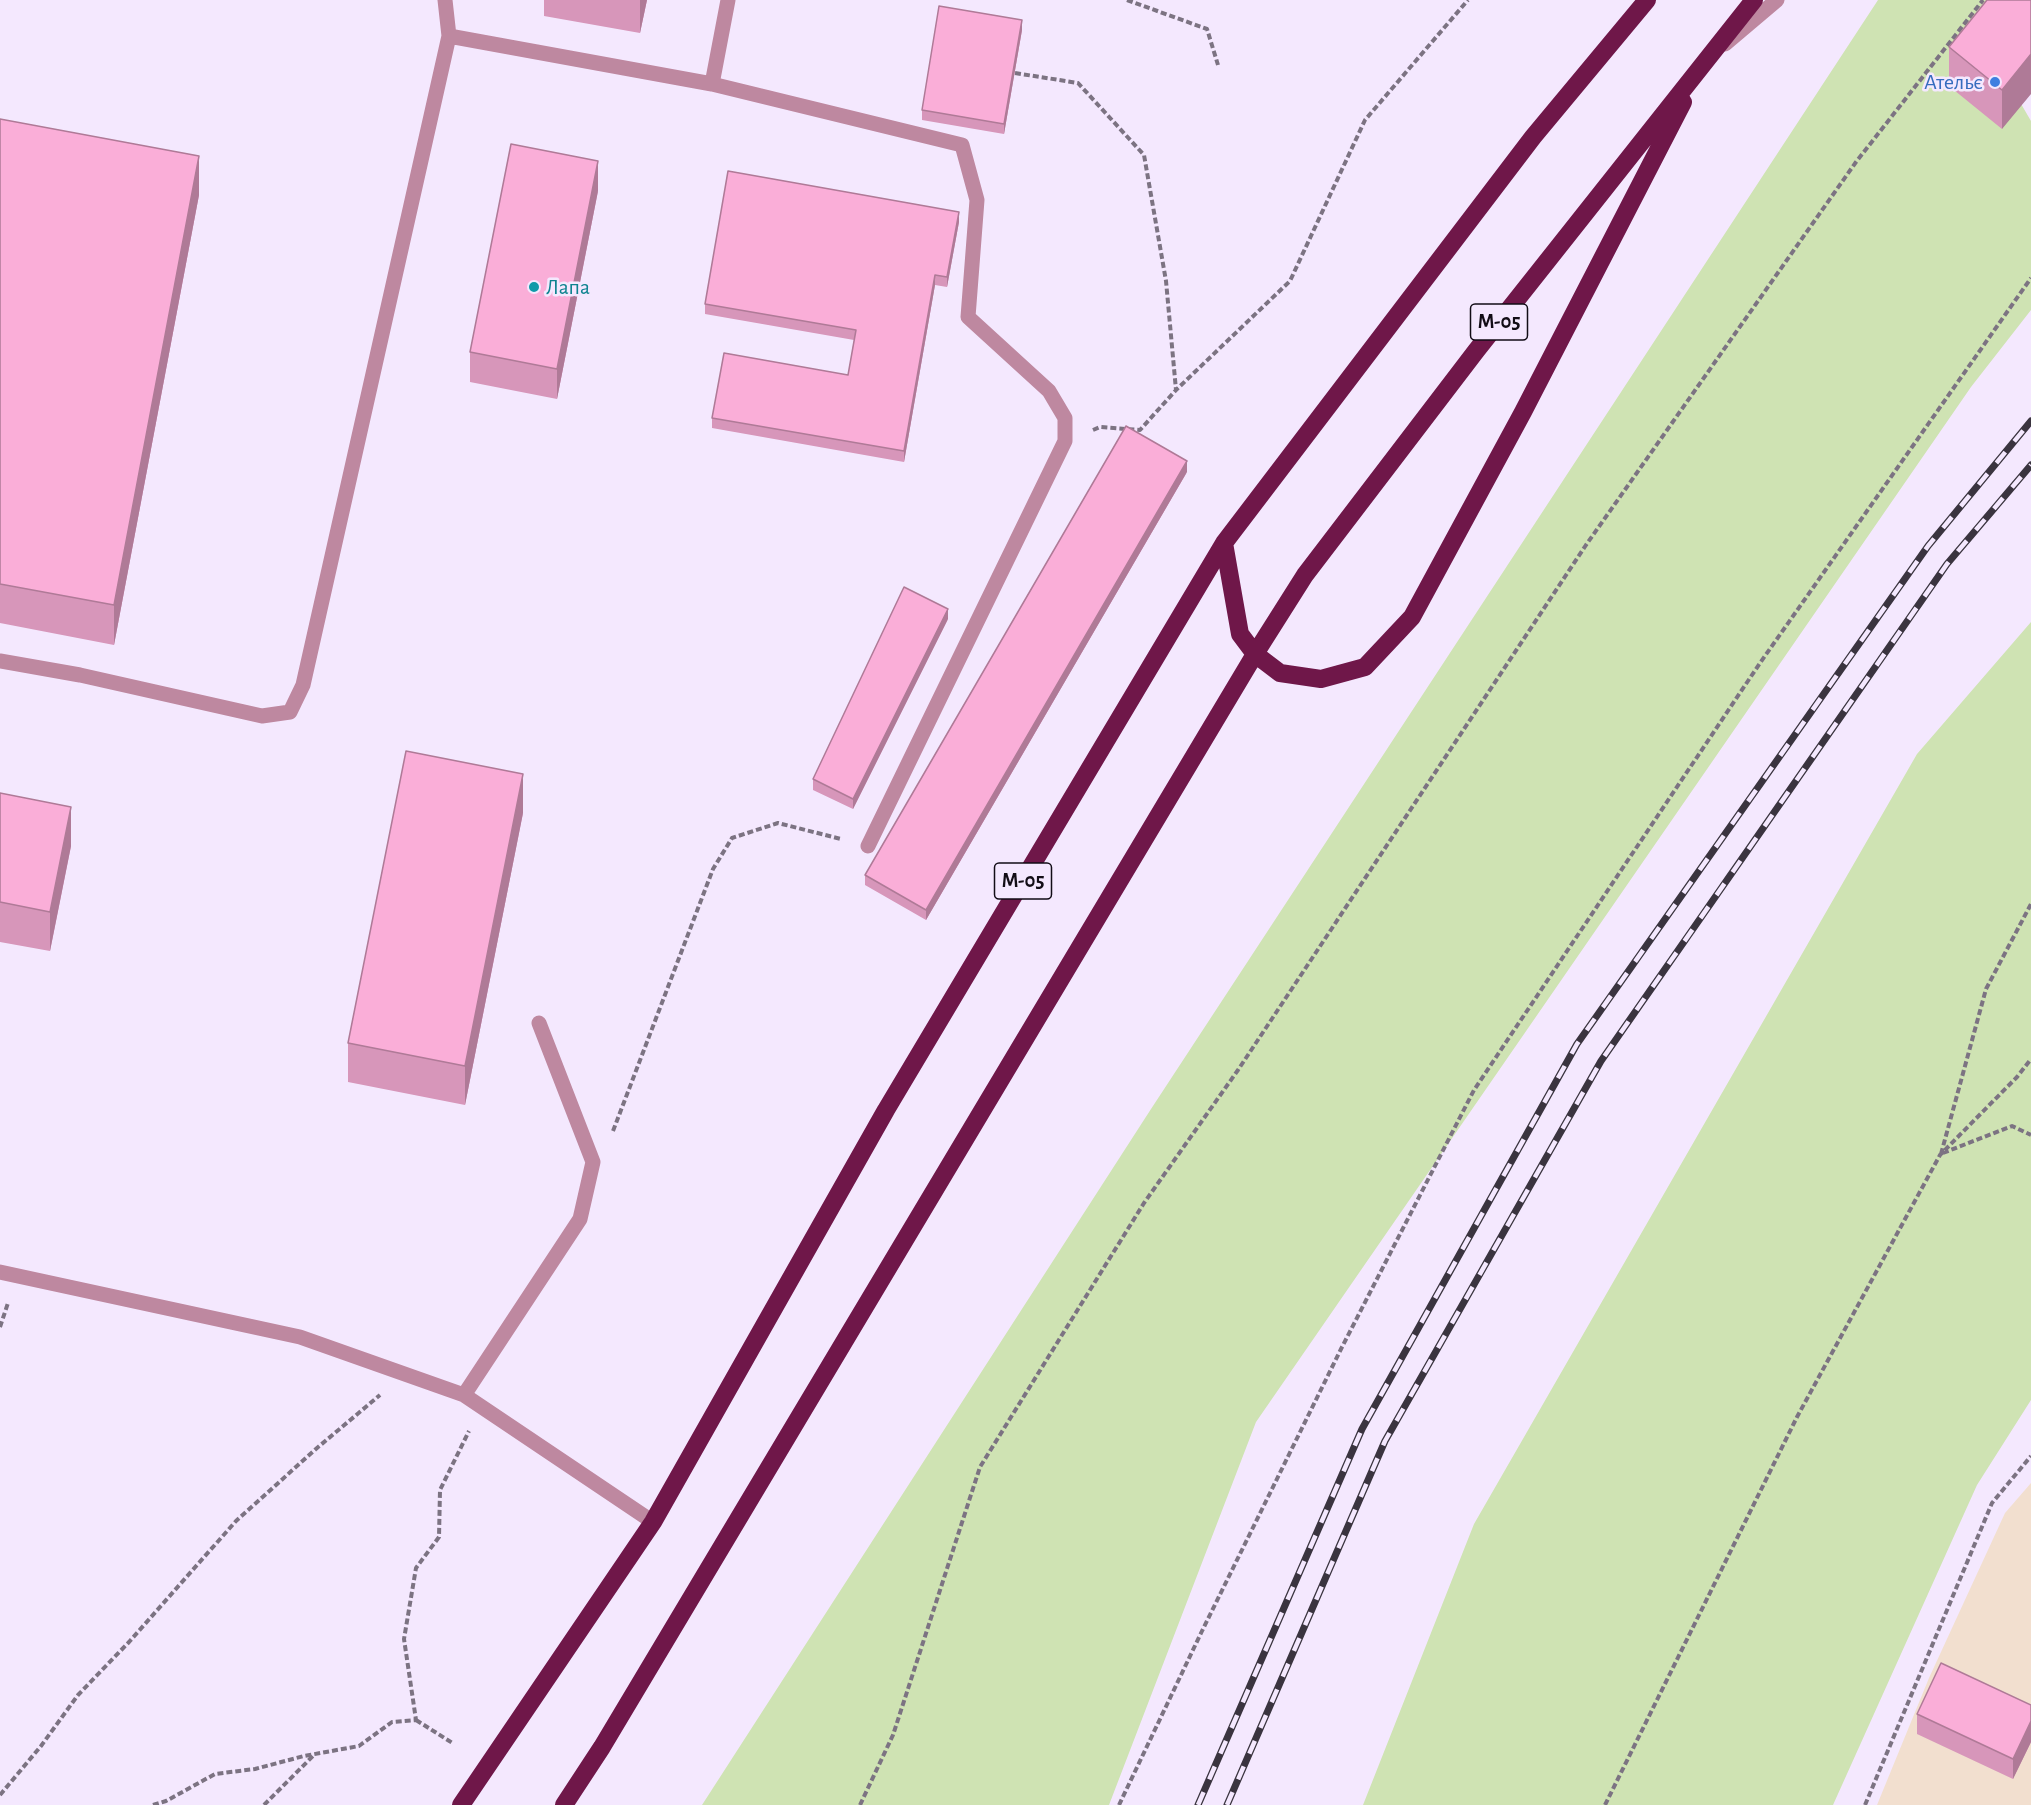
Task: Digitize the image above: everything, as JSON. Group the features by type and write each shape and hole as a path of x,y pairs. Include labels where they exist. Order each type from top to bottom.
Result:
{"highway":[{"name":"М-05","path":"461,1805 653,1522 886,1110 1224,543 1533,137 1647,0"},
{"name":"М-05","path":"564,1805 608,1737 1255,654 1312,566 1476,351 1754,0"},
{"path":"1224,543 1240,634 1255,654 1280,673 1321,679 1365,667 1412,617 1523,412 1702,64"}],"street":[{"path":"0,662 80,675 262,716 290,712 303,686 449,36 445,0"},
{"path":"712,84 728,0"},
{"path":"1702,64 1777,0"},
{"path":"449,36 712,84 962,146 977,200 968,317 1049,391 1065,418 1065,441 868,846"},
{"path":"464,1395 580,1219 593,1162 539,1023"},
{"path":"0,1272 300,1337 464,1395 653,1522"}],"path":[{"path":"1127,0 1207,29 1218,65"},
{"path":"1065,441 1100,427 1140,430 1176,390 1290,281 1365,120 1468,0"},
{"path":"860,1805 893,1735 980,1467 1144,1203 1238,1071 1586,545 1856,162 1983,0"},
{"path":"1014,73 1078,82 1144,155 1166,281 1176,390"},
{"path":"1119,1805 1341,1348 1474,1090 1760,663 2031,278"},
{"path":"613,1131 713,869 732,838 778,823 868,846"},
{"path":"1605,1805 1797,1417 1940,1155 1986,989 2031,904"},
{"path":"1940,1155 2017,1077 2031,1059"},
{"path":"1940,1155 2012,1126 2031,1135"},
{"path":"0,1795 41,1746 78,1695 129,1642 236,1521 316,1448 376,1399 412,1376"},
{"path":"416,1720 404,1639 416,1568 439,1537 440,1490 460,1446 482,1407"},
{"path":"1865,1805 1992,1503 2031,1456"},
{"path":"153,1805 166,1801 215,1774 255,1769 359,1746 392,1722 416,1720 454,1744"},
{"path":"264,1805 315,1754"}],"shaded area":[{"path":"2031,1483 2031,1805 1877,1805 1929,1678 2005,1513"}],"green space":[{"path":"1878,0 2017,0 1996,61 2031,121 2031,310 1971,387 1256,1422 1109,1805 702,1805 1151,1109"},
{"path":"2031,622 2031,1400 1977,1485 1833,1805 1363,1805 1474,1524 1917,754"}],"building":[{"path":"1987,0 2031,0 2031,54 2002,90 1949,47"},
{"path":"939,6 1022,20 1004,124 922,110"},
{"path":"0,119 199,156 114,605 0,584"},
{"name":"Лапа","path":"511,144 598,161 557,369 470,352"},
{"path":"728,171 959,212 947,277 935,275 904,451 712,418 724,353 848,375 856,330 705,304"},
{"path":"1126,426 1187,461 926,910 865,875"},
{"path":"904,587 948,609 853,799 813,779"},
{"path":"406,751 523,774 465,1066 348,1043"},
{"path":"0,793 71,807 50,912 0,902"},
{"path":"1941,1663 2031,1705 2031,1721 2013,1759 1917,1714"}],"railway":[{"path":"1198,1805 1362,1429 1577,1044 1928,546 2031,421"},
{"path":"1227,1805 1385,1441 1601,1061 1947,564 2031,465"}],"place":[{"name":"Ательє","path":"1995,82"},
{"name":"Лапа","path":"534,287"}]}
